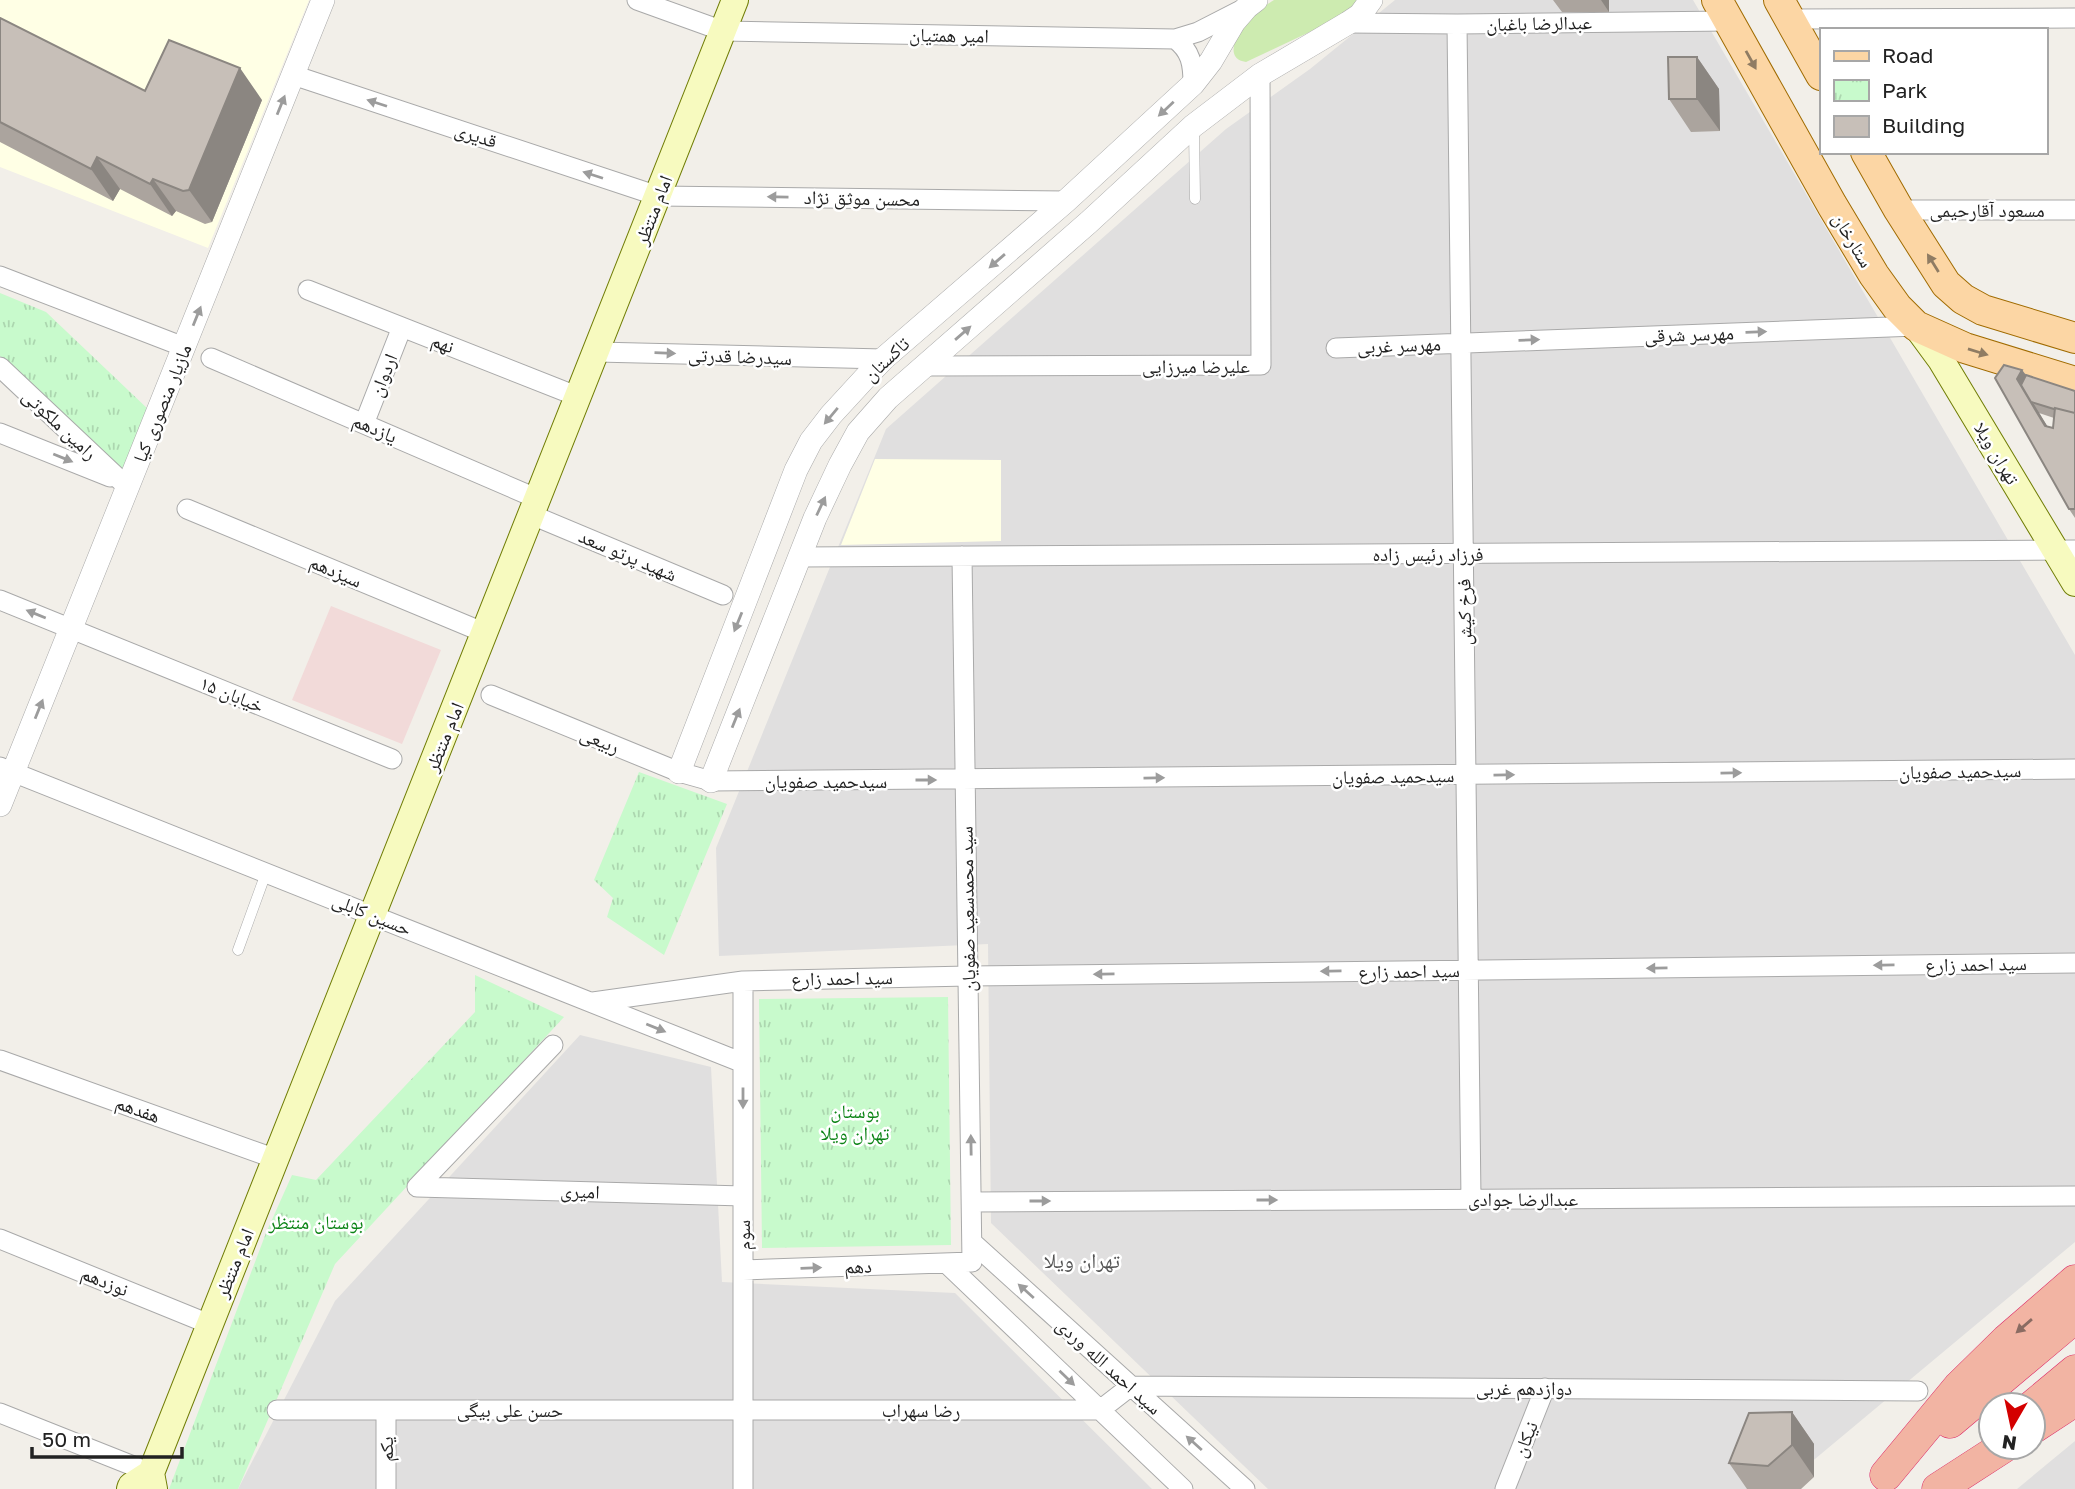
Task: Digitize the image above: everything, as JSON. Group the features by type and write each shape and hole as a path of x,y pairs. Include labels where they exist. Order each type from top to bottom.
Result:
{"highway":[{"path":"1878,1482 1959,1387 2007,1340 2075,1281"},
{"path":"1878,1482 2075,1317"},
{"path":"2047,1398 2075,1381"},
{"path":"2047,1412 2075,1381"},
{"path":"1937,1489 1977,1454"},
{"path":"1937,1489 1981,1461"}],"main road":[{"name":"امام منتظر","path":"153,1481 209,1324 735,0"},
{"name":"ستارخان","path":"1723,10 1832,205 1874,275 1897,307 1916,326 1965,348 2075,382"},
{"path":"1785,10 1820,73"},
{"path":"1867,154 1946,284 1963,299 1983,310 2075,338"},
{"name":"تهران ویلا","path":"1916,326 2066,550 2075,583"},
{"path":"130,1489 131,1486 153,1481"}],"street":[{"name":"مازیار منصوری کیا","path":"0,806 7,770 71,628 125,483 184,347 323,0"},
{"name":"امیر همتیان","path":"637,0 723,31 1175,39"},
{"name":"تاکستان","path":"711,781 815,518 858,432 888,398 1194,126 1259,75 1348,23 1367,7 1371,0"},
{"name":"تاکستان","path":"679,772 796,470 811,441 831,415 883,359 1066,201 1193,84 1252,3"},
{"path":"1175,39 1198,32 1252,3"},
{"name":"عبدالرضا باغبان","path":"1348,23 1457,24 1723,10"},
{"path":"1785,10 2075,19"},
{"name":"فرخ کیش","path":"1457,24 1471,1199"},
{"path":"1175,39 1183,45 1192,61 1193,84"},
{"name":"قدیری","path":"293,75 658,196"},
{"name":"علیرضا میرزایی","path":"925,366 1261,365 1259,75"},
{"path":"1109,162 1129,186"},
{"name":"محسن موثق نژاد","path":"658,196 1066,201"},
{"name":"مسعود آقارحیمی","path":"1899,210 2075,210"},
{"path":"0,276 184,347"},
{"name":"نهم","path":"308,290 579,397"},
{"name":"مهرسر شرقی","path":"1461,343 1916,326"},
{"name":"اردوان","path":"364,424 402,327"},
{"name":"مهرسر غربی","path":"1336,348 1461,343"},
{"name":"سیدرضا قدرتی","path":"597,352 883,359"},
{"name":"یازدهم","path":"211,358 364,424 535,507"},
{"name":"رامین ملکوتی","path":"0,367 125,483"},
{"path":"0,433 125,483"},
{"name":"شهید پرتو سعد","path":"535,507 723,595"},
{"name":"سیزدهم","path":"187,509 485,633"},
{"path":"768,546 800,557"},
{"name":"فرزاد رئیس زاده","path":"800,557 2066,550"},
{"name":"سید محمدسعید صفویان","path":"962,556 972,1262"},
{"name":"خیابان ۱۵","path":"0,600 392,759"},
{"name":"ربیعی","path":"491,695 679,772 711,781"},
{"name":"سیدحمید صفویان","path":"711,781 2075,769"},
{"name":"حسین کابلی","path":"7,770 743,1063"},
{"name":"سید احمد زارع","path":"593,1002 743,981 2075,963"},
{"name":"سوم","path":"743,981 743,1489"},
{"name":"امیری","path":"553,1045 417,1187 743,1196"},
{"name":"هفدهم","path":"0,1060 275,1158"},
{"name":"عبدالرضا جوادی","path":"972,1202 2075,1196"},
{"name":"نوزدهم","path":"0,1239 209,1324"},
{"name":"سید احمد الله وردی","path":"972,1242 1245,1489"},
{"name":"دهم","path":"743,1270 972,1262"},
{"name":"سید احمد الله وردی","path":"946,1264 1183,1489"},
{"path":"1100,1410 1131,1386"},
{"name":"دوازدهم غربی","path":"1131,1386 1918,1391"},
{"name":"نیکان","path":"1505,1489 1545,1388"},
{"name":"حسن علی بیگی","path":"277,1410 743,1410"},
{"name":"یکم","path":"386,1410 386,1489"},
{"name":"رضا سهراب","path":"743,1410 1100,1410"},
{"path":"0,1413 153,1481"}],"lane":[{"path":"1194,126 1195,199"},
{"path":"238,950 267,873"}],"shaded area":[{"path":"0,0 309,0 208,248 0,167"},
{"path":"1395,0 1693,0 2075,655 2075,1242 1779,1489 1268,1489 991,1223 988,944 719,956 716,848 886,429 1226,129 1310,69"},
{"path":"875,459 1001,460 1001,541 841,545"},
{"path":"331,606 441,650 402,744 292,700"},
{"path":"580,1035 711,1067 722,1282 955,1293 1152,1489 238,1489 335,1301"},
{"path":"2075,1441 2075,1489 2017,1489"}],"green space":[{"path":"1274,0 1359,0 1354,11 1246,62 1239,60 1235,56 1234,45 1239,32 1253,15"},
{"path":"0,293 46,312 149,410 121,472 0,356"},
{"path":"639,772 727,804 664,955 607,917 613,898 594,880"},
{"name":"بوستان منتظر","path":"475,975 564,1017 335,1264 238,1489 169,1489 266,1233 292,1175 316,1180 475,1012"},
{"name":"بوستان تهران ویلا","path":"948,997 951,1245 762,1248 759,999"}],"building":[{"path":"0,18 145,91 169,40 240,68 189,190 183,191 153,179 150,184 97,157 91,169 0,122"},
{"path":"1668,57 1697,57 1697,99 1669,99"},
{"path":"2004,365 2022,370 2017,379 2045,426 2053,428 2055,408 2075,413 2075,509 2069,509 1995,378"},
{"path":"2026,375 2075,391 2075,413 2031,402 2021,385"},
{"path":"1792,1412 1792,1445 1768,1466 1729,1463 1749,1413"}],"district":[{"name":"تهران ویلا","path":"1082,1261"}]}
